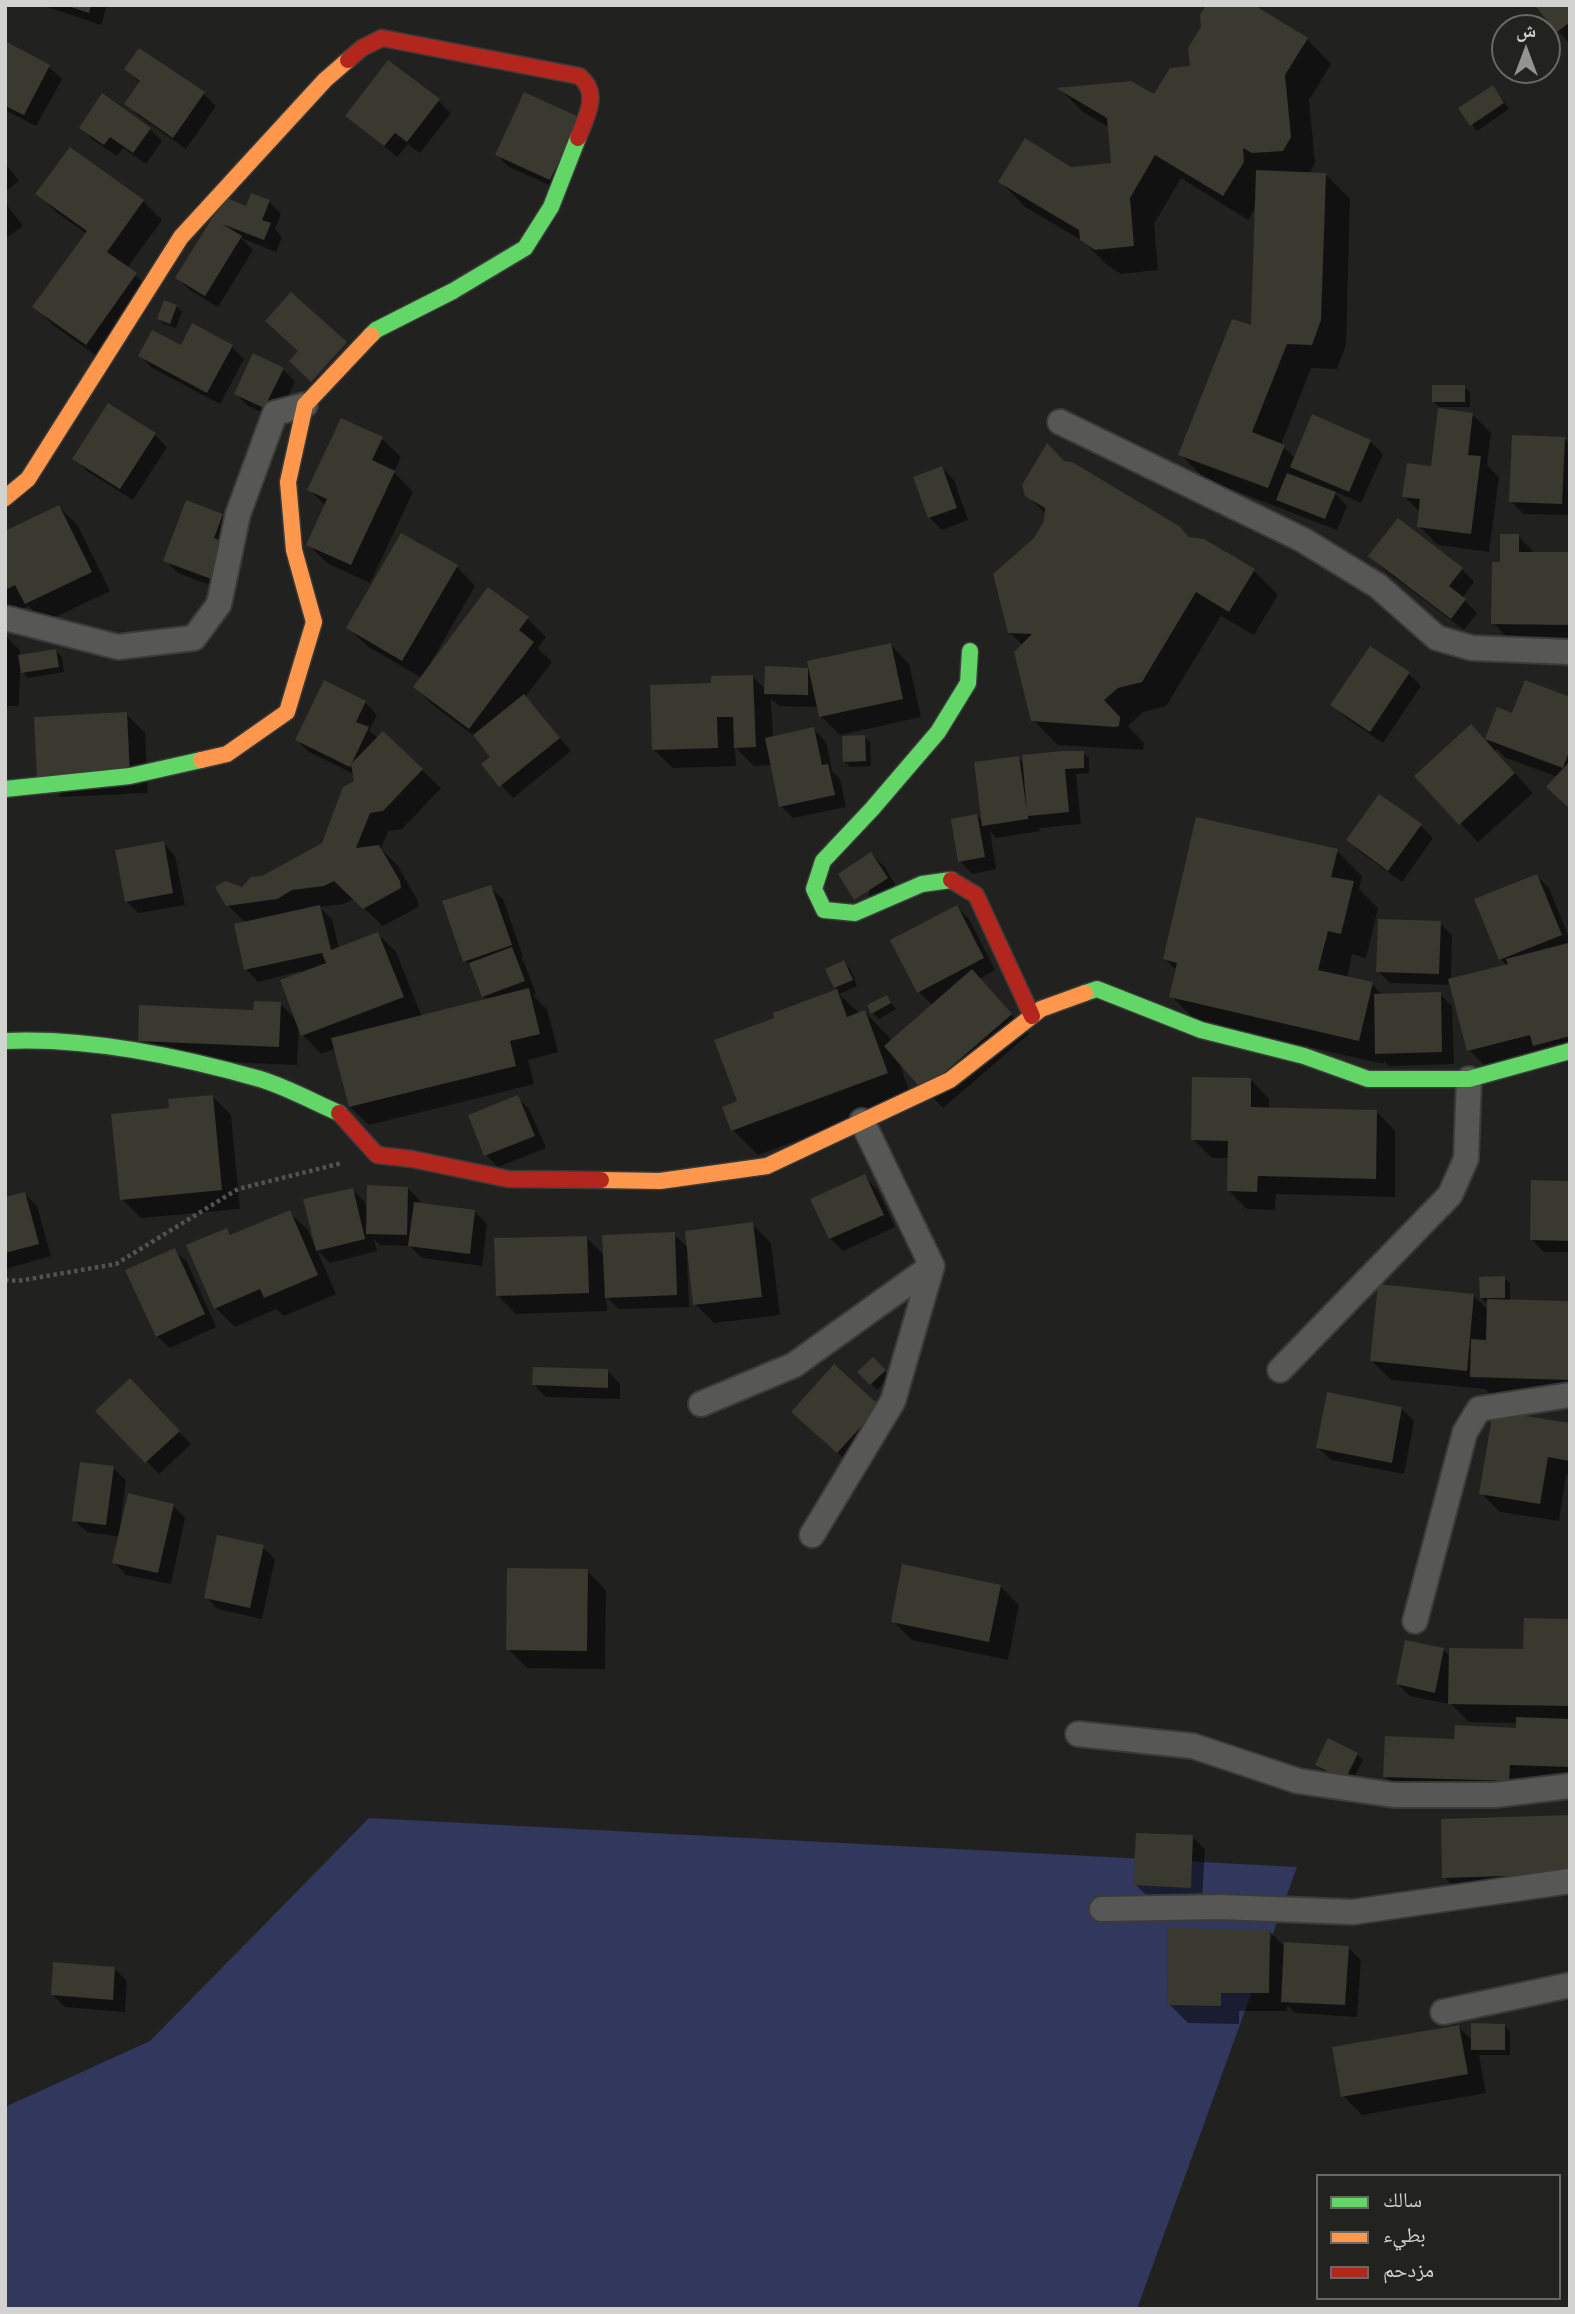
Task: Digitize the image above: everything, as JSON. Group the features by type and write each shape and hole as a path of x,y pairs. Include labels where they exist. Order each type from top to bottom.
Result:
{"street":[{"path":"5,498 28,479 181,237 325,80 362,48 382,38 579,76 586,80 592,96 592,105 551,207 525,248 453,291 376,330 306,405 288,482 294,551 314,622 287,712 227,754 130,776 5,789"},
{"path":"5,618 118,647 194,638 219,604 238,514 275,413 306,405"},
{"path":"1060,422 1303,540 1378,586 1437,638 1472,648 1570,652"},
{"path":"970,651 968,683 938,732 872,809 823,860 814,889 824,910 855,914 922,884 953,880 976,895 1032,1016"},
{"path":"5,1041 47,1039 139,1051 262,1080 340,1113 377,1155 412,1159 509,1179 660,1181 766,1166 950,1080 1041,1009 1097,989 1201,1030 1304,1056 1368,1079 1469,1079 1570,1051"},
{"path":"1280,1370 1450,1195 1466,1159 1469,1079"},
{"path":"812,1535 892,1401 932,1266 862,1121"},
{"path":"701,1404 794,1364 932,1266"},
{"path":"1415,1621 1465,1432 1479,1409 1570,1395"},
{"path":"1078,1734 1193,1746 1298,1782 1394,1795 1495,1795 1570,1786"},
{"path":"1102,1909 1220,1907 1353,1912 1570,1881"},
{"path":"1443,2012 1570,1985"}],"path":[{"path":"5,1280 18,1281 116,1264 238,1189 377,1155"}],"shaded area":[{"path":"369,1818 1297,1867 1137,2309 5,2309 5,2107 150,2041"}],"building":[{"path":"65,5 91,5 89,13"},
{"path":"1206,5 1254,5 1308,38 1285,75 1291,137 1283,151 1252,153 1243,148 1244,162 1223,196 1155,155 1130,198 1134,246 1095,250 1080,240 1079,230 998,182 1025,138 1071,167 1111,163 1107,118 1056,88 1131,81 1154,94 1170,68 1190,66 1188,48 1201,27 1200,15"},
{"path":"1535,5 1570,5 1570,22 1561,29 1561,14 1542,14"},
{"path":"5,41 50,65 24,115 5,106"},
{"path":"139,48 205,92 173,138 124,104 140,81 124,69"},
{"path":"388,60 440,99 407,142 395,133 384,146 345,116"},
{"path":"1493,85 1504,103 1470,126 1458,108"},
{"path":"524,92 579,117 550,180 495,155"},
{"path":"102,93 151,128 133,153 110,137 104,145 79,128"},
{"path":"70,147 144,200 107,252 137,273 86,345 32,307 87,231 35,194"},
{"path":"1256,170 1326,173 1321,320 1312,345 1287,344 1252,432 1285,445 1268,488 1178,455 1232,319 1251,325"},
{"path":"251,193 270,200 262,220 271,223 264,240 222,224 242,236 205,296 175,278 225,197 246,206"},
{"path":"291,292 347,342 311,382 289,361 298,351 265,321"},
{"path":"164,300 177,305 170,324 157,319"},
{"path":"192,323 233,345 207,393 138,356 152,330 181,345"},
{"path":"253,353 284,368 264,408 234,394"},
{"path":"1432,385 1465,385 1465,402 1432,402"},
{"path":"108,403 156,433 120,489 72,459"},
{"path":"1438,408 1473,413 1468,455 1481,456 1471,534 1417,527 1420,499 1402,497 1407,463 1431,466"},
{"path":"1312,414 1371,440 1349,492 1290,467"},
{"path":"341,418 383,437 372,460 395,471 351,565 306,545 327,499 307,490"},
{"path":"1512,435 1565,437 1562,504 1509,502"},
{"path":"1047,443 1064,461 1072,462 1179,526 1189,537 1204,539 1255,569 1229,612 1196,592 1142,682 1118,688 1104,700 1120,717 1119,726 1115,727 1031,721 1014,652 1032,634 1008,633 993,574 1034,538 1044,521 1045,508 1025,496 1022,485"},
{"path":"942,466 957,508 928,518 913,477"},
{"path":"1287,473 1336,492 1325,519 1276,500"},
{"path":"186,500 223,514 214,538 228,544 214,580 163,561"},
{"path":"59,505 92,572 25,604 15,585 5,590 5,531"},
{"path":"1398,518 1463,568 1449,586 1466,599 1451,619 1368,556"},
{"path":"401,533 458,565 402,661 346,628"},
{"path":"1500,534 1519,534 1519,552 1570,552 1570,625 1491,624 1492,562 1500,562"},
{"path":"488,587 529,617 519,630 534,642 469,729 413,687"},
{"path":"891,643 903,699 819,717 807,661"},
{"path":"1370,646 1410,672 1370,732 1330,705"},
{"path":"56,649 59,667 21,673 18,655"},
{"path":"765,666 808,668 808,695 764,694"},
{"path":"753,675 756,747 734,748 733,717 717,717 718,748 652,750 650,685 711,683 711,676"},
{"path":"324,680 366,701 356,722 369,727 350,767 295,740"},
{"path":"1525,680 1570,697 1570,749 1563,768 1485,739 1497,707 1512,713"},
{"path":"524,694 560,738 499,787 481,764 490,757 473,735"},
{"path":"127,712 130,775 37,779 34,717"},
{"path":"1471,724 1515,773 1459,825 1414,776"},
{"path":"814,727 822,765 828,764 835,795 779,807 765,738"},
{"path":"383,731 423,769 383,811 370,813 356,848 379,845 400,881 401,888 363,909 334,881 324,886 292,890 277,899 226,906 215,887 226,881 242,887 251,877 262,876 322,843 343,787 354,781 351,764"},
{"path":"865,735 866,761 843,762 842,736"},
{"path":"1084,751 1084,768 1065,769 1069,812 1028,816 1028,819 982,826 974,762 1019,756 1027,812 1022,755"},
{"path":"1570,761 1570,809 1546,787"},
{"path":"1379,794 1422,824 1388,871 1346,840"},
{"path":"977,814 985,857 958,862 951,819"},
{"path":"1196,817 1338,849 1331,877 1354,881 1341,934 1328,931 1318,970 1373,982 1359,1041 1169,997 1177,963 1163,959"},
{"path":"164,841 173,893 125,902 115,850"},
{"path":"871,852 888,878 854,900 838,874"},
{"path":"1537,874 1562,935 1499,960 1474,899"},
{"path":"491,885 512,945 463,962 442,901"},
{"path":"320,905 331,950 378,932 404,997 301,1036 280,980 326,963 322,953 244,970 234,924"},
{"path":"957,905 984,958 917,993 890,940"},
{"path":"1378,919 1441,921 1439,974 1376,972"},
{"path":"1568,943 1570,1036 1533,1046 1530,1035 1467,1051 1448,979 1508,964 1506,959"},
{"path":"512,947 525,981 482,997 469,963"},
{"path":"844,960 853,980 834,988 825,969"},
{"path":"972,969 1012,1014 923,1091 884,1046"},
{"path":"529,988 540,1034 510,1041 516,1066 349,1107 331,1038"},
{"path":"837,989 847,1017 865,1010 888,1073 731,1131 722,1107 737,1101 714,1040 774,1018 773,1013"},
{"path":"1441,992 1442,1052 1375,1054 1374,994"},
{"path":"887,995 891,1003 871,1014 867,1005"},
{"path":"254,1001 281,1002 279,1047 138,1041 139,1005 253,1010"},
{"path":"1192,1077 1251,1078 1251,1107 1377,1110 1376,1179 1258,1176 1257,1192 1227,1191 1228,1141 1191,1140"},
{"path":"213,1095 222,1190 120,1200 111,1114 169,1108 168,1099"},
{"path":"518,1095 535,1136 484,1156 468,1115"},
{"path":"865,1174 884,1215 829,1239 810,1199"},
{"path":"1531,1180 1570,1181 1570,1241 1530,1240"},
{"path":"367,1185 408,1187 407,1235 366,1234"},
{"path":"353,1188 365,1239 316,1251 303,1199"},
{"path":"25,1192 39,1244 5,1253 5,1197"},
{"path":"414,1202 475,1210 470,1254 408,1246"},
{"path":"290,1210 318,1275 264,1298 260,1289 214,1309 186,1245 227,1228 230,1235"},
{"path":"753,1222 762,1297 693,1305 685,1231"},
{"path":"675,1232 677,1295 605,1298 602,1235"},
{"path":"587,1236 589,1293 496,1296 494,1238"},
{"path":"175,1248 205,1314 156,1337 125,1270"},
{"path":"1505,1276 1505,1298 1480,1298 1479,1277"},
{"path":"1378,1284 1474,1294 1467,1371 1370,1361"},
{"path":"1487,1299 1570,1301 1570,1380 1470,1377 1471,1339 1486,1340"},
{"path":"873,1357 886,1370 870,1385 857,1372"},
{"path":"834,1364 880,1406 837,1453 791,1412"},
{"path":"533,1367 608,1369 608,1388 532,1385"},
{"path":"130,1378 180,1431 145,1463 95,1411"},
{"path":"1327,1392 1402,1407 1392,1463 1316,1448"},
{"path":"1493,1411 1570,1423 1570,1461 1548,1457 1540,1504 1479,1494"},
{"path":"80,1462 114,1466 106,1525 72,1521"},
{"path":"128,1493 174,1504 158,1573 112,1563"},
{"path":"217,1535 264,1545 250,1608 204,1598"},
{"path":"902,1564 1001,1585 989,1642 891,1622"},
{"path":"507,1568 588,1569 587,1651 506,1650"},
{"path":"1524,1618 1570,1619 1570,1706 1448,1704 1449,1648 1523,1649"},
{"path":"1405,1640 1444,1648 1435,1693 1396,1684"},
{"path":"1516,1717 1570,1719 1570,1767 1510,1765 1509,1781 1383,1777 1385,1736 1454,1739 1455,1725 1516,1728"},
{"path":"1328,1738 1358,1753 1345,1780 1315,1765"},
{"path":"1570,1815 1570,1874 1442,1878 1441,1819"},
{"path":"1136,1833 1193,1835 1191,1888 1133,1885"},
{"path":"1168,1928 1270,1930 1269,1993 1221,1993 1221,2006 1167,2005"},
{"path":"1284,1942 1349,1946 1345,2005 1281,2002"},
{"path":"53,1962 115,1967 113,2000 51,1995"},
{"path":"1471,2023 1505,2024 1505,2050 1471,2050"},
{"path":"1459,2025 1468,2074 1341,2097 1332,2047"}],"traffic: fast":[{"path":"371,335 525,248 551,207 578,138"},
{"path":"951,880 922,884 855,913 824,910 814,889 823,861 938,732 968,683 970,651"},
{"path":"5,789 130,776 201,760"},
{"path":"1085,993 1097,989 1201,1030 1304,1056 1368,1079 1469,1079 1570,1051"},
{"path":"5,1041 69,1042 166,1056 270,1082 339,1113"}],"traffic: slow":[{"path":"5,498 28,479 181,237 325,80 348,60"},
{"path":"201,760 227,754 287,712 314,622 294,550 288,482 305,405 371,335"},
{"path":"601,1180 660,1181 767,1166 950,1080 1041,1009 1085,993"}],"traffic: jam":[{"path":"348,60 362,48 382,38 579,76 589,90 590,106 578,138"},
{"path":"951,880 976,895 1032,1016"},
{"path":"339,1113 377,1155 412,1159 508,1179 601,1180"}]}
